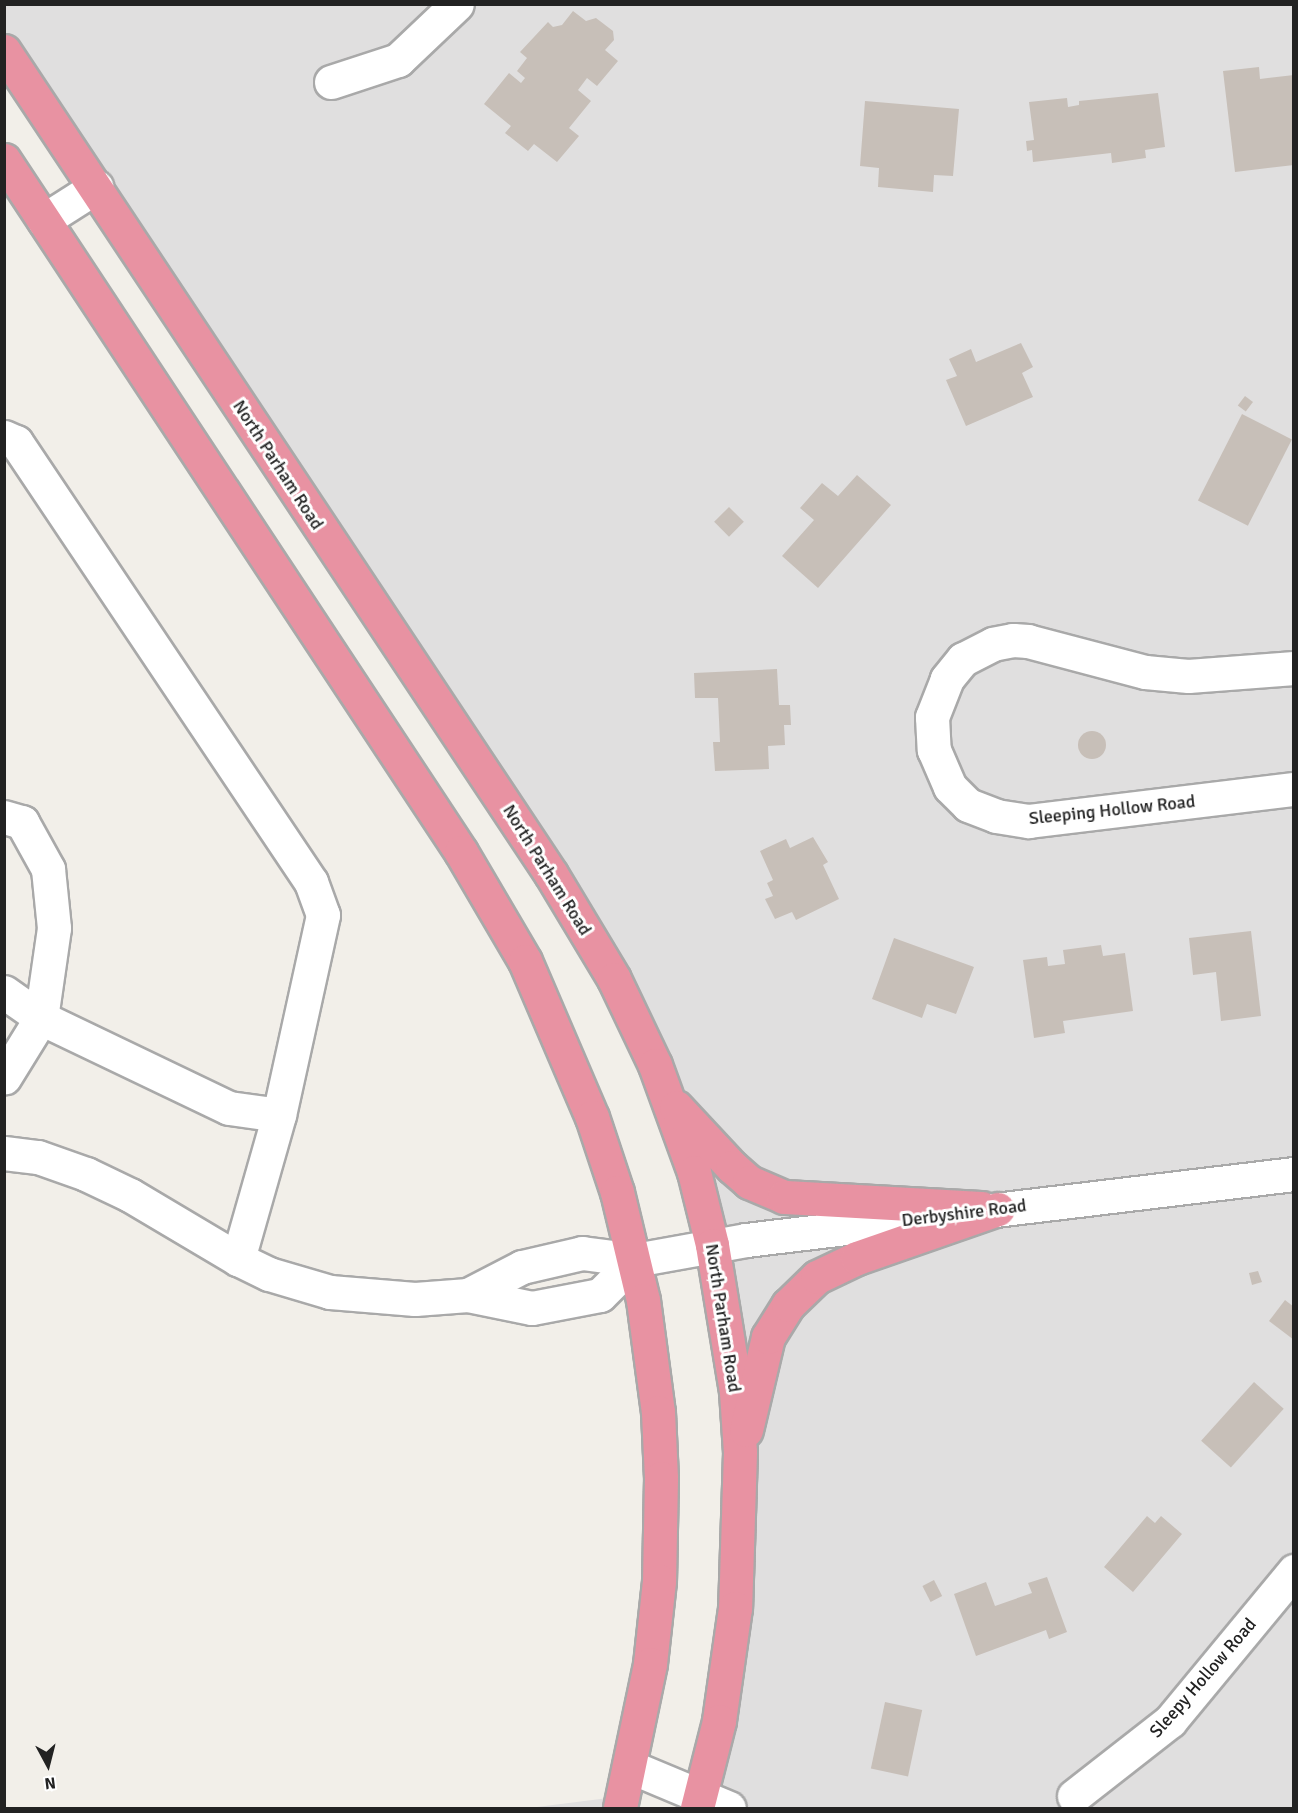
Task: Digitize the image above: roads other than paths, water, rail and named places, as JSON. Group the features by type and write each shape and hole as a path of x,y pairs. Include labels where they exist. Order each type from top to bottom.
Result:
{"highway":[{"name":"North Parham Road","path":"4,51 551,874 614,979 668,1098 693,1172 712,1245 736,1392 740,1452 735,1608 709,1804"},
{"path":"4,160 426,797 496,909 530,972 573,1068 617,1192 635,1260 656,1391 661,1508 659,1581 650,1664 631,1767 620,1809"},
{"path":"668,1098 732,1167 749,1182 784,1197 998,1209"},
{"path":"740,1452 768,1337 802,1290 833,1267 998,1209"}],"street":[{"path":"332,82 398,60 457,4"},
{"path":"44,220 96,187"},
{"path":"4,436 16,442 311,882 322,915 279,1115 238,1259"},
{"name":"Sleeping Hollow Road","path":"1293,668 1231,674 1167,674 1120,667 1028,641 1013,640 993,644 963,660 947,679 932,717 934,750 950,787 968,805 996,816 1029,821 1293,789"},
{"path":"4,1078 41,1018 54,928 48,869 13,820"},
{"path":"4,992 41,1018 229,1108 279,1115"},
{"path":"4,1153 38,1157 86,1174 130,1195 238,1259 269,1274 330,1292 415,1299 468,1295 532,1308 600,1295 635,1260"},
{"name":"Derbyshire Road","path":"468,1295 522,1267 582,1253 635,1260 712,1245 1293,1174"},
{"name":"Sleepy Hollow Road","path":"1074,1796 1170,1721 1293,1571"},
{"path":"631,1767 709,1804"}]}
